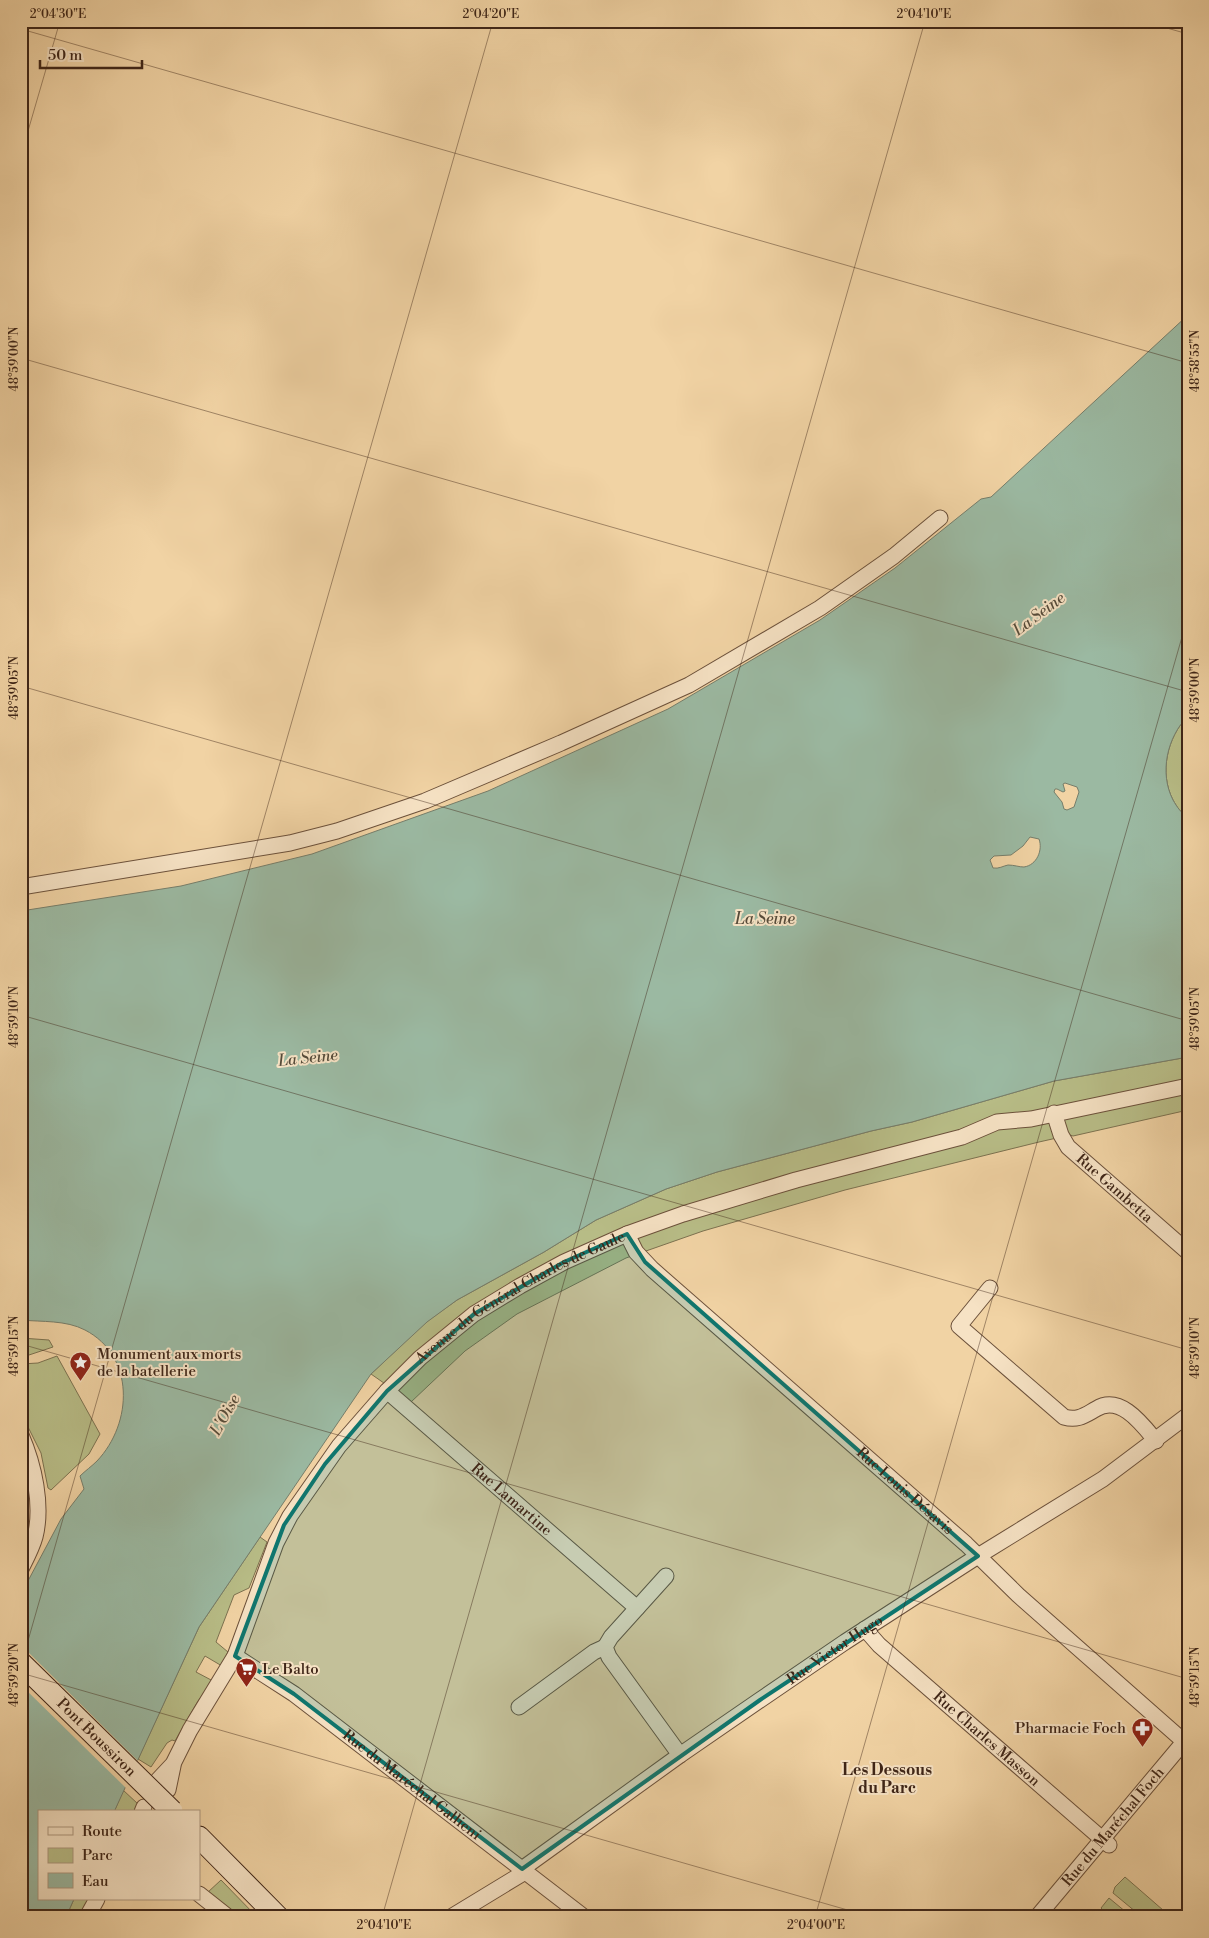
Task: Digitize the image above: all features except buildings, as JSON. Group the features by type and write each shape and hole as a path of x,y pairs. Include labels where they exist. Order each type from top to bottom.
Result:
{"main road":[{"name":"Pont Boussiron","path":"21,1663 171,1810"},
{"path":"200,1838 271,1909 282,1917"}],"street":[{"path":"21,887 290,843 337,831 424,801 689,685 820,608 894,556 940,518"},
{"name":"Avenue du Général Charles de Gaule","path":"163,1785 190,1730 235,1656 284,1525 325,1464 387,1391 420,1358 474,1314 564,1262 628,1234 683,1214 796,1180 962,1137 983,1136 1012,1129 1031,1119 1054,1113 1188,1086"},
{"name":"Rue Gambetta","path":"1054,1113 1061,1135 1068,1147 1188,1252"},
{"name":"Rue Louis Désavis","path":"628,1234 633,1247 644,1262 978,1556 1018,1595 1187,1744"},
{"path":"990,1288 958,1326 1061,1416 1080,1418 1103,1405 1115,1404 1143,1426 1156,1441"},
{"name":"Rue Lamartine","path":"387,1391 637,1608"},
{"name":"Rue Victor Hugo","path":"451,1917 524,1870 680,1755 865,1629 978,1556 1103,1479 1156,1441 1188,1415"},
{"path":"21,1435 29,1454 36,1480 37,1497 35,1537 21,1569"},
{"path":"519,1706 594,1652 605,1647 666,1576"},
{"name":"Rue Charles Masson","path":"865,1629 879,1645 1106,1842"},
{"path":"605,1647 609,1657 680,1755"},
{"name":"Rue du Maréchal Gallieni","path":"235,1656 294,1694 584,1917"},
{"name":"Rue du Maréchal Foch","path":"1048,1917 1106,1842 1187,1744"},
{"name":"Rue du Maréchal Foch","path":"1037,1917 1106,1842"},
{"path":"200,1895 228,1917"},
{"path":"87,1917 96,1900"}],"highlighted area":[{"path":"627,1234 645,1262 978,1556 760,1700 522,1869 294,1694 235,1656 284,1525 325,1464 387,1391 474,1314 564,1262"}],"green space":[{"path":"1188,716 1188,817 1181,812 1173,800 1166,778 1166,767 1170,745 1175,734"},
{"path":"1188,1057 1188,1110 1039,1142 845,1190 703,1231 626,1258 517,1314 465,1351 411,1402 371,1374 426,1322 457,1300 544,1252 596,1220 666,1189 717,1172 912,1122 1054,1081"},
{"path":"21,1338 49,1340 53,1347 29,1355 21,1355"},
{"path":"57,1356 100,1434 89,1454 51,1490 48,1488 41,1453 21,1413 21,1364 38,1363"},
{"path":"260,1537 267,1542 249,1588 234,1595 216,1642 228,1652 222,1666 205,1656 196,1672 213,1681 198,1701 175,1741 172,1740 167,1743 151,1767 138,1759 199,1627"},
{"path":"123,1790 138,1804 135,1810 115,1810"},
{"path":"1125,1877 1171,1917 1142,1917 1113,1893 1115,1887"},
{"path":"221,1880 257,1917 238,1917 207,1893"},
{"path":"1109,1898 1132,1917 1110,1917 1101,1908"},
{"path":"74,1900 90,1900 81,1917 66,1917"}],"water":[{"name":"La Seine","path":"1188,315 1188,716 1175,734 1170,745 1167,756 1166,778 1173,800 1179,810 1188,817 1188,1057 1054,1081 912,1122 717,1172 666,1189 596,1220 544,1252 457,1300 427,1322 371,1374 199,1627 115,1810 38,1810 38,1900 74,1900 66,1917 21,1917 21,1594 61,1519 84,1489 80,1476 97,1461 109,1446 122,1410 123,1391 120,1373 113,1356 101,1342 85,1330 70,1324 21,1320 21,911 181,886 312,854 488,791 668,709 820,620 895,568 981,499 991,497","holes":["1065,783 1077,787 1079,792 1074,807 1067,810 1064,809 1062,802 1054,792 1055,789 1065,791 1063,784","1030,837 1039,839 1040,848 1038,856 1029,866 1008,865 993,868 990,860 994,856 1011,855 1023,846"]}],"pier":[{"path":"21,1645 139,1762 127,1789 21,1685"}],"place":[{"name":"Monument aux morts de la batellerie","path":"81,1382"},
{"name":"Le Balto","path":"246,1688"},
{"name":"Pharmacie Foch","path":"1142,1747"}],"district":[{"name":"Les Dessous du Parc","path":"887,1779"}],"water label":[{"name":"L'Oise","path":"225,1415"}]}
